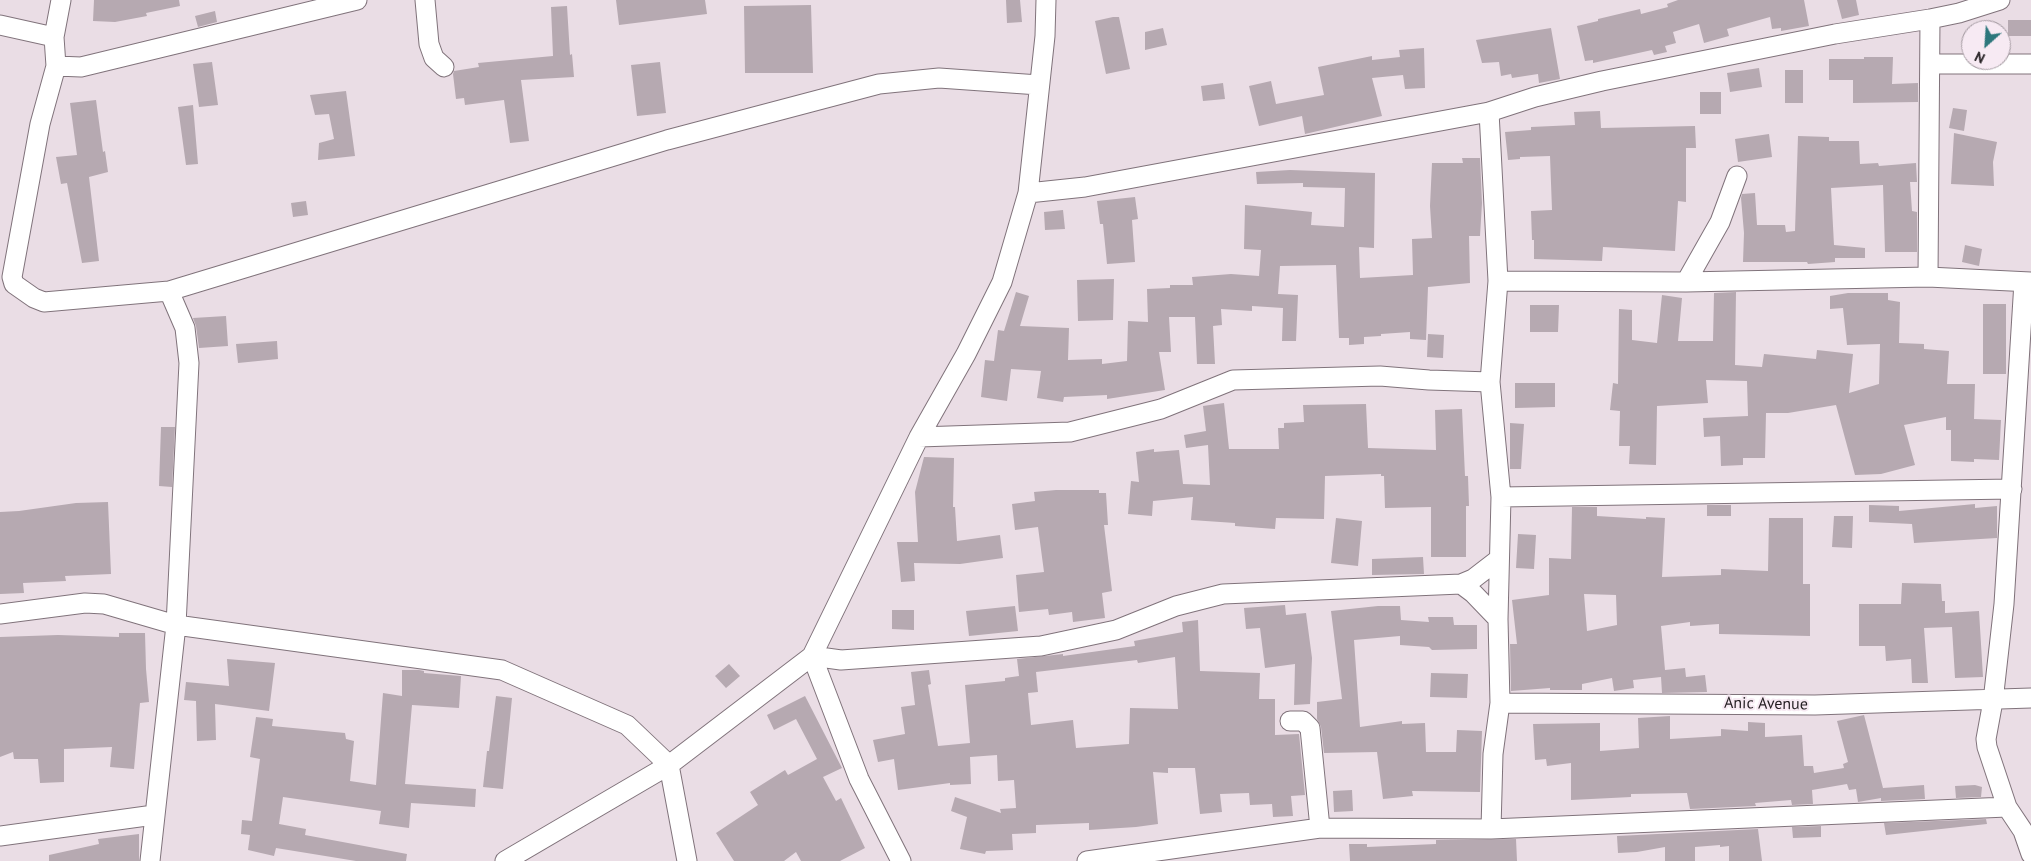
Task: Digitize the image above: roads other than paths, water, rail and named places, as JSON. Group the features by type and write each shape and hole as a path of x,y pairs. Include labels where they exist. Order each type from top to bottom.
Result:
{"street":[{"path":"62,0 54,37 56,66 40,124 12,277 14,284 34,298 44,302 169,291 667,140 879,84 939,78 1039,85"},
{"path":"56,66 81,67 357,0"},
{"path":"426,0 429,44 434,58 444,67"},
{"path":"505,861 669,764 812,656 919,437 966,354 1002,282 1028,193 1045,36 1046,0"},
{"path":"1028,193 1085,186 1489,112 1535,97 1602,80 1835,34 1930,19 1958,6 2000,0"},
{"path":"1928,277 1930,19"},
{"path":"0,26 54,37"},
{"path":"1931,64 2031,64"},
{"path":"1489,112 1498,281 1490,382 1501,497 1498,619 1500,703 1492,754 1491,829"},
{"path":"1686,282 1720,222 1737,176"},
{"path":"1498,281 1686,282 1928,277 2027,282 2004,604 1993,701 1986,739 2007,807 2023,831 2031,854"},
{"path":"150,861 176,625 189,363 185,328 169,291"},
{"path":"919,437 1070,432 1161,410 1233,380 1380,376 1490,382"},
{"path":"1501,497 2012,489"},
{"path":"812,656 841,660 1041,646 1116,630 1176,606 1223,594 1461,584 1473,579 1499,559"},
{"path":"1461,584 1473,593 1498,619"},
{"path":"0,614 85,603 104,604 176,625 502,670 627,725 669,764 687,861"},
{"path":"812,656 859,779 901,861"},
{"name":"Anic Avenue","path":"1500,703 1815,705 1993,701 2031,698"},
{"path":"1290,721 1303,721 1310,728 1320,828"},
{"path":"1087,861 1320,828 1491,829 2007,807"},
{"path":"0,836 154,815"}]}
